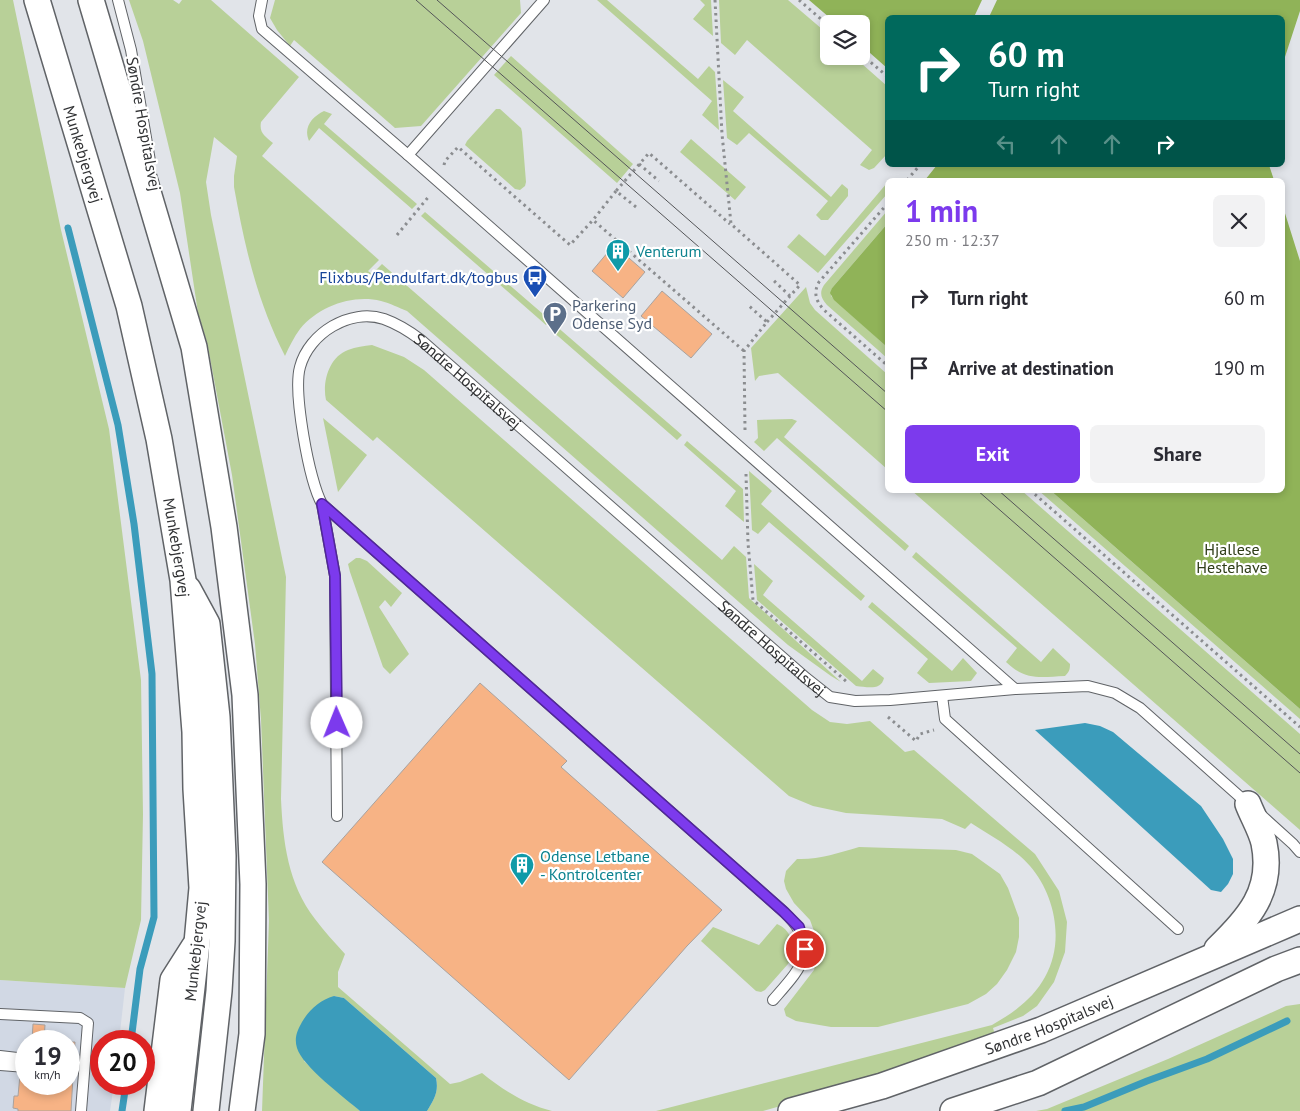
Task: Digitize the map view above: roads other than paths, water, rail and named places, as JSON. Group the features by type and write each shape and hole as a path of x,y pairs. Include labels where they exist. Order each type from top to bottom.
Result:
{"street":[{"name":"Munkebjergvej","path":"37,0 129,306 159,439 183,580 195,732 196,790 202,888 178,1111"},
{"path":"91,0 194,347 224,527 245,695 253,884 252,1034 242,1111"},
{"path":"183,580 207,624 218,727 223,856 222,942 219,991 206,1111"},
{"path":"1206,960 1242,924 1258,902 1264,882 1267,861 1264,841 1248,804"},
{"name":"Søndre Hospitalsvej","path":"791,1111 882,1086 1041,1030 1300,920"},
{"path":"157,1111 173,980 197,943"},
{"path":"953,1111 1038,1083 1300,960"}],"lane":[{"name":"Søndre Hospitalsvej","path":"118,0 131,50 165,248"},
{"path":"262,0 258,16 262,29 440,183 1015,689"},
{"path":"408,155 544,0"},
{"name":"Søndre Hospitalsvej","path":"337,816 335,576 322,504 312,477 301,421 298,385 300,365 314,341 331,327 355,318 383,319 410,332 433,351 816,686 830,696 855,701 869,701 1015,689 1088,686 1115,693 1140,708 1300,852"},
{"path":"322,504 799,927 805,949 804,956 798,970 773,1000"},
{"path":"942,696 945,719 1178,929"},
{"path":"5,1014 80,1018 88,1024 81,1111"},
{"path":"0,1056 15,1058"},
{"path":"0,1065 15,1066"}],"water":[{"path":"1085,723 1100,726 1113,732 1201,806 1223,839 1233,859 1233,874 1221,892 1211,890 1035,730"},
{"path":"334,996 344,998 436,1078 437,1088 435,1096 427,1111 360,1111 307,1064 297,1048 297,1032 312,1010 324,1000"}],"waterway":[{"path":"68,228 118,425 134,524 152,674 154,917 140,969 132,1030"},
{"path":"1065,1111 1084,1107 1207,1059 1287,1021"},
{"path":"122,1111 124,1095"}],"tram line":[{"path":"416,0 885,409"},
{"path":"437,0 885,391"},
{"path":"980,493 1300,773"},
{"path":"1001,493 1300,754"}],"place":[{"name":"Venterum","path":"618,272"},
{"name":"Flixbus/Pendulfart.dk/togbus","path":"535,298"},
{"name":"Parkering Odense Syd","path":"555,335"},
{"name":"Odense Letbane - Kontrolcenter","path":"522,886"}],"park label":[{"name":"Hjallese Hestehave","path":"1232,558"}]}
